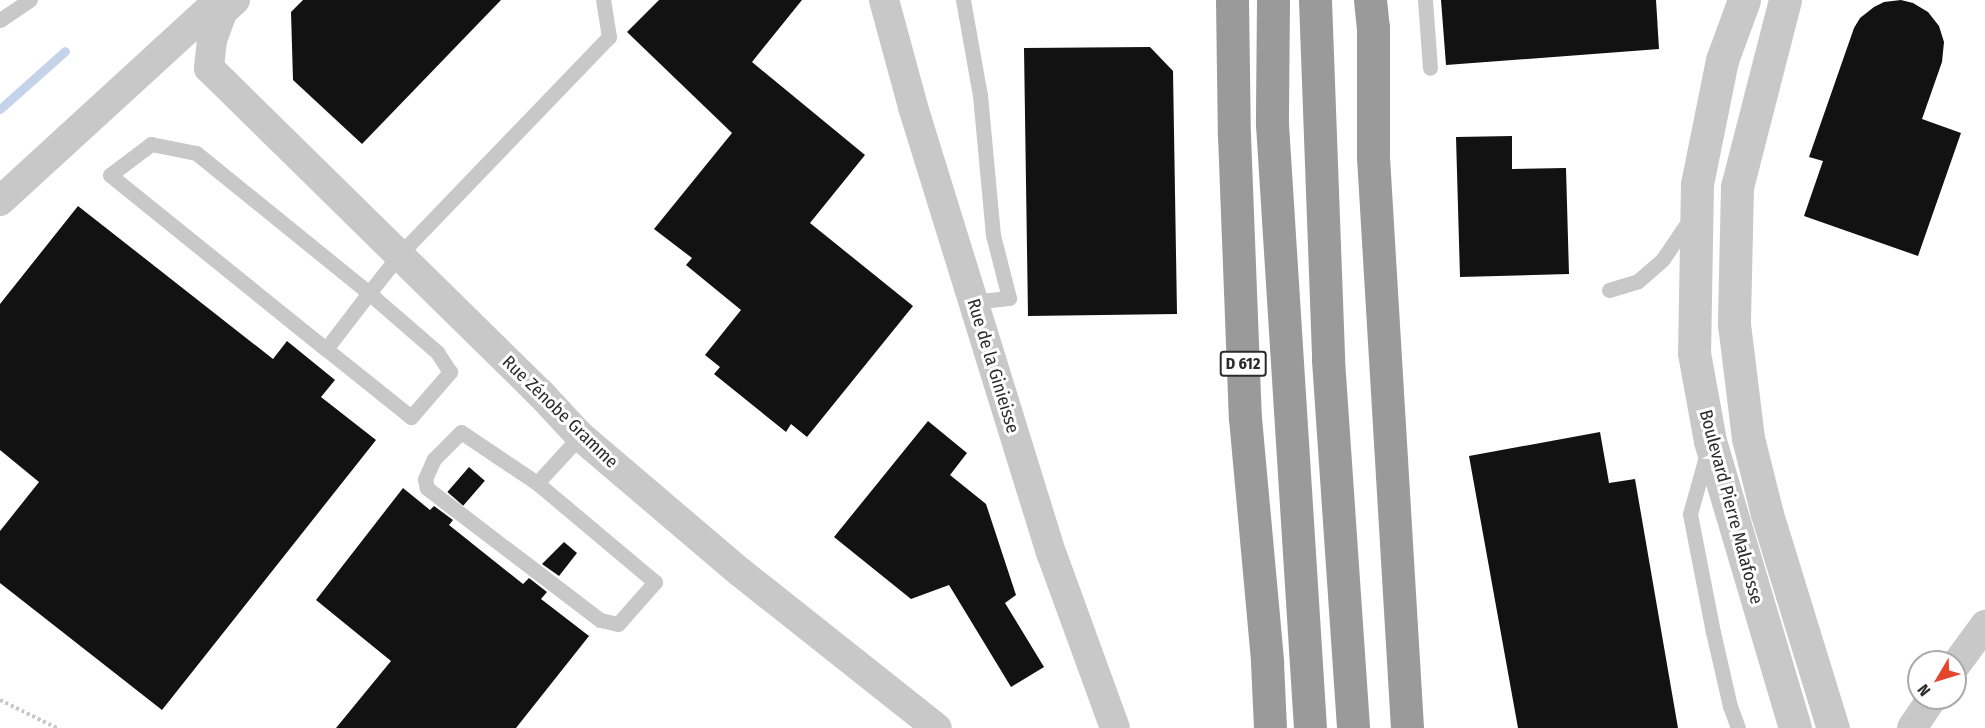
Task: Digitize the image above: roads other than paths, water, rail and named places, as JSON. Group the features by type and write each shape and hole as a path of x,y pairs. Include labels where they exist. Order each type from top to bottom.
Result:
{"highway":[{"name":"D 612","path":"1232,0 1234,135 1245,418 1267,662 1270,728"},
{"name":"D 612","path":"1273,0 1272,124 1310,728"},
{"path":"1315,0 1328,360 1353,728"},
{"path":"1370,0 1373,27 1373,157 1407,728"},
{"path":"1328,360 1367,728"}],"street":[{"path":"0,201 219,0"},
{"path":"140,72 182,62 209,68 212,39 222,12 235,0"},
{"name":"Rue de la Ginieisse","path":"884,0 913,107 1052,555 1115,728"},
{"name":"Boulevard Pierre Malafosse","path":"1744,0 1722,60 1697,184 1694,353 1710,441 1795,728"},
{"name":"Boulevard Pierre Malafosse","path":"1785,0 1737,188 1734,324 1748,438 1767,514 1833,728"},
{"name":"Rue Zénobe Gramme","path":"209,68 540,393 580,436 740,572 937,728"},
{"path":"1967,650 1985,625"}],"lane":[{"path":"0,20 30,0"},
{"path":"326,350 399,255 609,37 603,0"},
{"path":"963,0 980,95 993,235 1009,298 973,302"},
{"path":"1425,0 1430,68"},
{"path":"151,144 196,153 369,293 437,352 450,372 411,417 326,350 110,175 151,144"},
{"path":"1609,290 1638,281 1663,259 1696,209"},
{"path":"460,432 537,483 655,582 618,624 600,620 548,582 427,488 424,479 434,459 460,432"},
{"path":"537,483 580,436"},
{"path":"1710,441 1690,514 1713,632 1730,706 1738,728"}],"waterway":[{"path":"0,109 65,51"}]}
